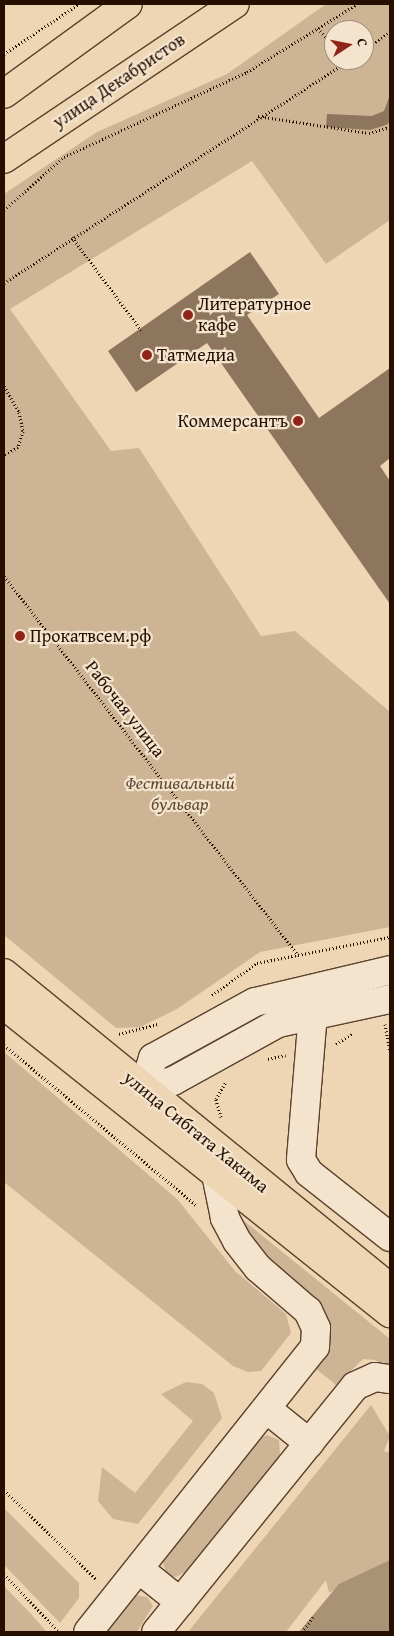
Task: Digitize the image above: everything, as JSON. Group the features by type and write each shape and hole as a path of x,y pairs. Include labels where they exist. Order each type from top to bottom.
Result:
{"main road":[{"path":"4,94 128,4"},
{"name":"улица Декабристов","path":"4,159 235,4"},
{"name":"улица Сибгата Хакима","path":"4,973 137,1097 216,1174 390,1313"},
{"name":"улица Сибгата Хакима","path":"4,1005 137,1097 390,1288"}],"street":[{"path":"137,1097 153,1058 255,1002 390,970"},
{"path":"137,1097 173,1081 269,1026 313,1013 388,1012"},
{"path":"313,1013 300,1160 308,1173 390,1237"},
{"path":"88,1632 306,1363 316,1344 313,1319 243,1250 225,1218 216,1174"},
{"path":"156,1632 347,1396 369,1378 390,1380"},
{"path":"268,1410 309,1443"},
{"path":"139,1569 180,1602"}],"path":[{"path":"4,54 78,4"},
{"path":"4,210 64,157 247,72 357,4"},
{"path":"318,28 324,36"},
{"path":"374,43 390,32"},
{"path":"4,283 257,116 331,70"},
{"path":"257,116 369,134 390,127"},
{"path":"72,237 141,330"},
{"path":"4,386 19,412 23,431 18,446 4,455"},
{"name":"Рабочая улица","path":"4,576 298,954"},
{"path":"209,997 252,965 298,954 390,937"},
{"path":"388,1012 390,1051"},
{"path":"108,1030 133,1034 166,1020"},
{"path":"4,1046 199,1209"},
{"path":"4,1490 115,1599"},
{"path":"4,1574 59,1632"},
{"path":"302,1632 314,1616"}],"green space":[{"name":"Фестивальный бульвар","path":"326,4 390,4 390,220 326,264 252,161 10,309 111,451 139,448 261,636 295,631 390,712 390,927 260,952 177,1009 140,1027 116,1028 4,935 4,194 97,132 227,74"},
{"path":"4,1052 177,1199 235,1271 286,1314 291,1333 261,1371 248,1372 233,1366 4,1182"},
{"path":"233,1212 390,1339 390,1369 375,1360 363,1359 336,1385 315,1368 322,1359"},
{"path":"186,1382 202,1384 214,1393 222,1418 138,1524 113,1519 98,1501 102,1467 135,1493 193,1421 161,1394"},
{"path":"371,1405 390,1436 384,1451 390,1453 390,1560 329,1593 326,1580 286,1632 188,1632"},
{"path":"267,1435 279,1440 280,1455 185,1572 176,1577 166,1574 162,1558 257,1440"},
{"path":"4,1508 79,1583 79,1598 60,1623 4,1565"},
{"path":"4,1586 31,1614 47,1632 4,1632"},
{"path":"134,1595 147,1597 153,1606 137,1632 102,1632"}],"shaded area":[{"path":"390,1560 390,1632 299,1632 339,1584"}],"building":[{"path":"390,95 390,122 386,125 370,130 326,127 327,114 372,116 384,111"},
{"name":"Татмедиа","path":"250,252 279,294 247,315 319,418 390,368 390,458 380,466 390,481 390,604 207,343 136,392 108,351"}],"place":[{"name":"Литературное кафе","path":"188,315"},
{"name":"Татмедиа","path":"147,355"},
{"name":"Коммерсантъ","path":"298,421"},
{"name":"Прокатвсем.рф","path":"20,636"}]}
